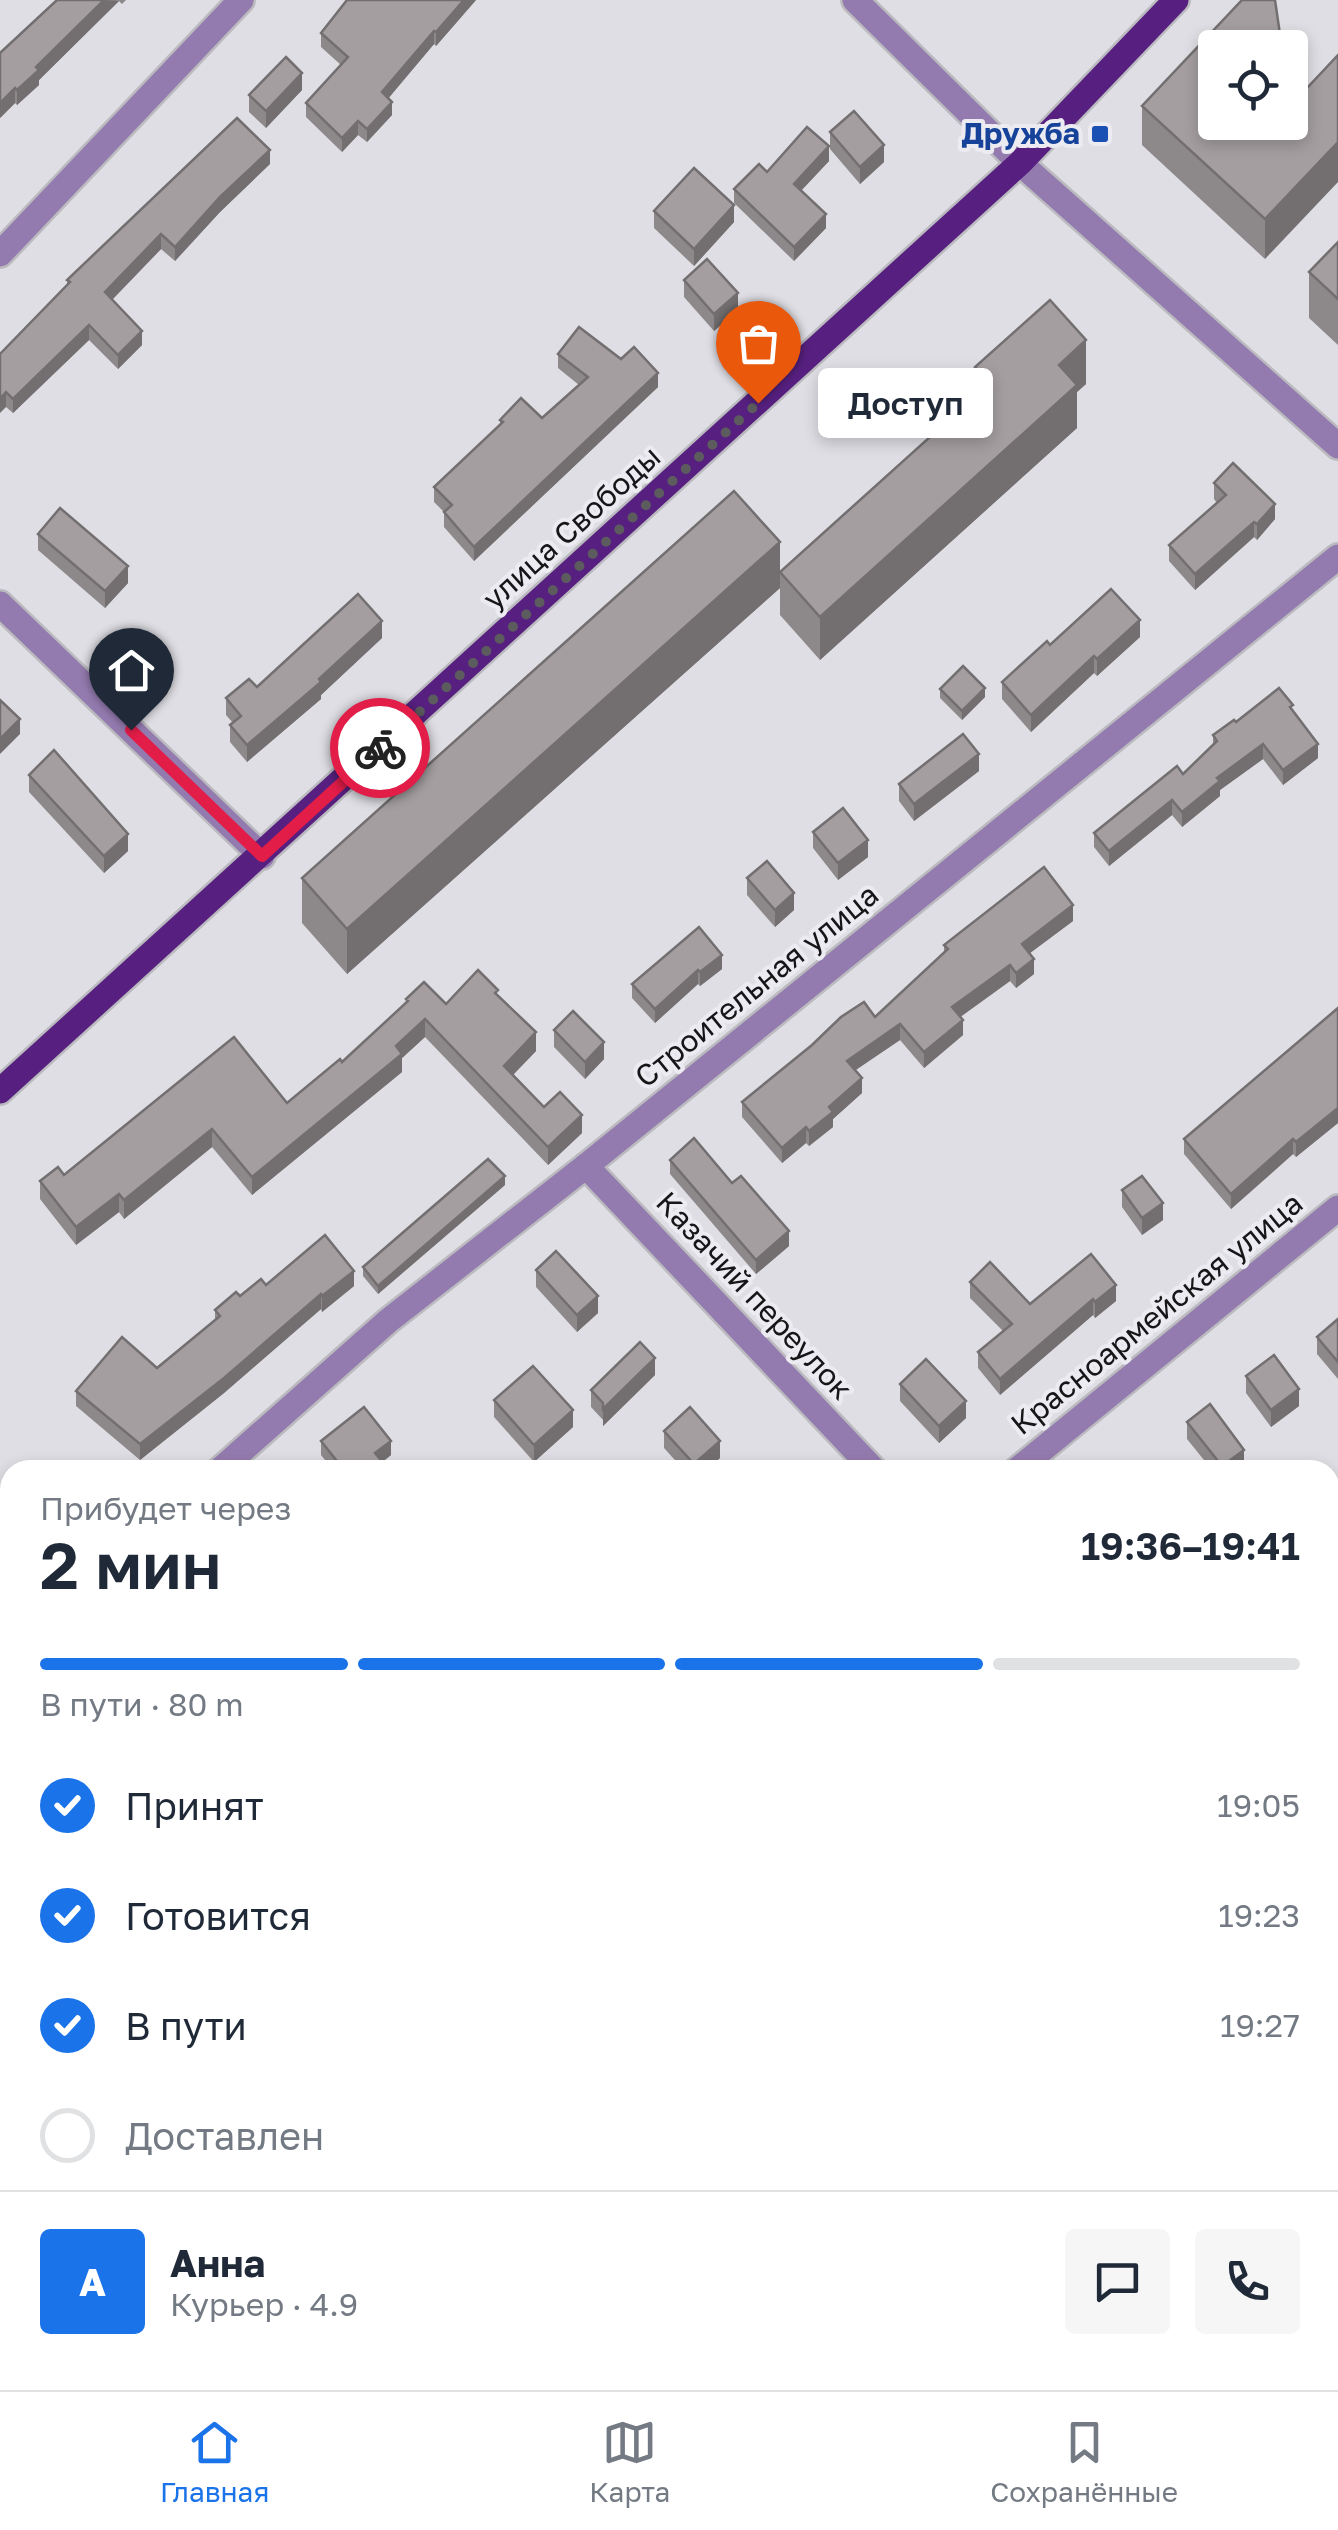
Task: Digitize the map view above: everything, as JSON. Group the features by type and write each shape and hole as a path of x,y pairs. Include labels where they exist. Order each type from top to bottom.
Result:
{"main road":[{"name":"улица Свободы","path":"0,1091 1020,163 1176,0"}],"street":[{"path":"0,254 241,0"},
{"path":"855,0 1020,163 1338,446"},
{"name":"Строительная улица","path":"231,1460 388,1322 1338,557"},
{"path":"0,604 262,856"},
{"name":"Казачий переулок","path":"586,1166 865,1460"},
{"name":"Красноармейская улица","path":"1030,1460 1338,1208"}],"building":[{"path":"57,0 104,0 36,67 39,70 0,103 0,53"},
{"path":"347,0 464,0 382,92 392,102 367,129 358,121 342,138 306,103 348,57 321,33"},
{"path":"1242,0 1275,0 1279,30 1214,30"},
{"path":"1198,47 1198,140 1308,140 1308,87 1338,55 1338,142 1265,219 1142,106"},
{"path":"286,57 302,73 266,111 249,95"},
{"path":"854,111 884,145 860,167 830,132"},
{"path":"237,118 270,150 175,247 161,234 105,292 142,331 118,355 89,325 13,399 6,392 0,399 0,354 70,282 67,280"},
{"path":"807,127 829,146 794,184 826,214 794,247 734,189 759,164 767,172"},
{"path":"694,168 734,205 694,249 654,211"},
{"path":"1338,242 1338,299 1309,272"},
{"path":"707,259 738,293 714,314 684,280"},
{"path":"1050,300 1086,340 1059,365 1077,385 820,617 780,572 990,383 975,367"},
{"path":"579,327 621,359 634,347 658,373 474,547 444,512 452,505 434,487 503,422 500,420 521,398 542,418 588,377 558,354"},
{"path":"1233,463 1275,504 1257,524 1254,522 1195,574 1169,545 1226,495 1214,483"},
{"path":"734,491 780,542 347,929 302,878"},
{"path":"60,508 128,566 105,591 38,534"},
{"path":"1111,589 1140,620 1097,659 1094,656 1031,715 1002,682 1047,641 1050,645"},
{"path":"358,594 382,621 319,679 321,682 247,745 230,725 241,716 226,698 249,679 257,687"},
{"path":"963,666 985,688 962,711 940,689"},
{"path":"1279,688 1318,744 1283,770 1263,744 1217,778 1220,781 1182,812 1172,800 1109,851 1094,833 1177,766 1183,774 1217,741 1213,735"},
{"path":"0,700 20,719 0,739"},
{"path":"963,734 979,754 914,804 899,784"},
{"path":"54,750 128,834 104,856 29,775"},
{"path":"843,808 868,840 838,863 813,832"},
{"path":"767,861 794,893 775,910 747,878"},
{"path":"1044,867 1073,905 1022,944 1034,959 1016,973 1010,965 952,1007 963,1020 924,1052 900,1024 847,1061 862,1078 829,1107 833,1112 809,1131 806,1127 782,1148 742,1102 864,1002 875,1017 948,949 944,945"},
{"path":"699,927 722,955 698,970 655,1009 632,984"},
{"path":"478,970 498,990 495,993 536,1032 504,1066 544,1107 560,1092 582,1115 548,1147 425,1019 396,1046 402,1054 252,1177 212,1129 124,1200 119,1194 76,1227 40,1181 58,1167 64,1175 234,1037 287,1103 340,1059 342,1062 424,982 446,1004"},
{"path":"1338,1008 1338,1108 1296,1142 1293,1139 1231,1194 1184,1139"},
{"path":"573,1011 604,1042 585,1062 554,1030"},
{"path":"694,1138 732,1183 741,1176 789,1231 756,1260 670,1160"},
{"path":"488,1159 505,1176 378,1286 363,1267"},
{"path":"1142,1176 1163,1203 1142,1218 1122,1190"},
{"path":"325,1235 354,1271 140,1444 76,1391 122,1337 157,1368 220,1316 215,1310 236,1292 240,1296 261,1279 266,1285"},
{"path":"556,1251 598,1296 577,1315 536,1270"},
{"path":"1091,1254 1116,1285 1095,1302 1093,1299 1000,1379 978,1352 1012,1324 970,1282 990,1262 1030,1304"},
{"path":"1338,1319 1338,1362 1317,1337"},
{"path":"640,1342 655,1358 603,1409 603,1403 591,1390"},
{"path":"1274,1355 1299,1389 1271,1410 1246,1376"},
{"path":"926,1359 966,1401 939,1426 900,1384"},
{"path":"533,1366 573,1410 534,1445 494,1400"},
{"path":"1210,1404 1244,1450 1230,1460 1217,1460 1187,1422"},
{"path":"364,1407 391,1441 375,1453 381,1460 336,1460 321,1441"},
{"path":"690,1407 720,1441 699,1460 690,1460 664,1431"}],"way so far":[{"path":"380,748 758,403"}],"place":[{"name":"Дружба","path":"1100,134"},
{"name":"Доступ","path":"758,403"}],"route":[{"path":"131,730 262,856 380,748"}]}
